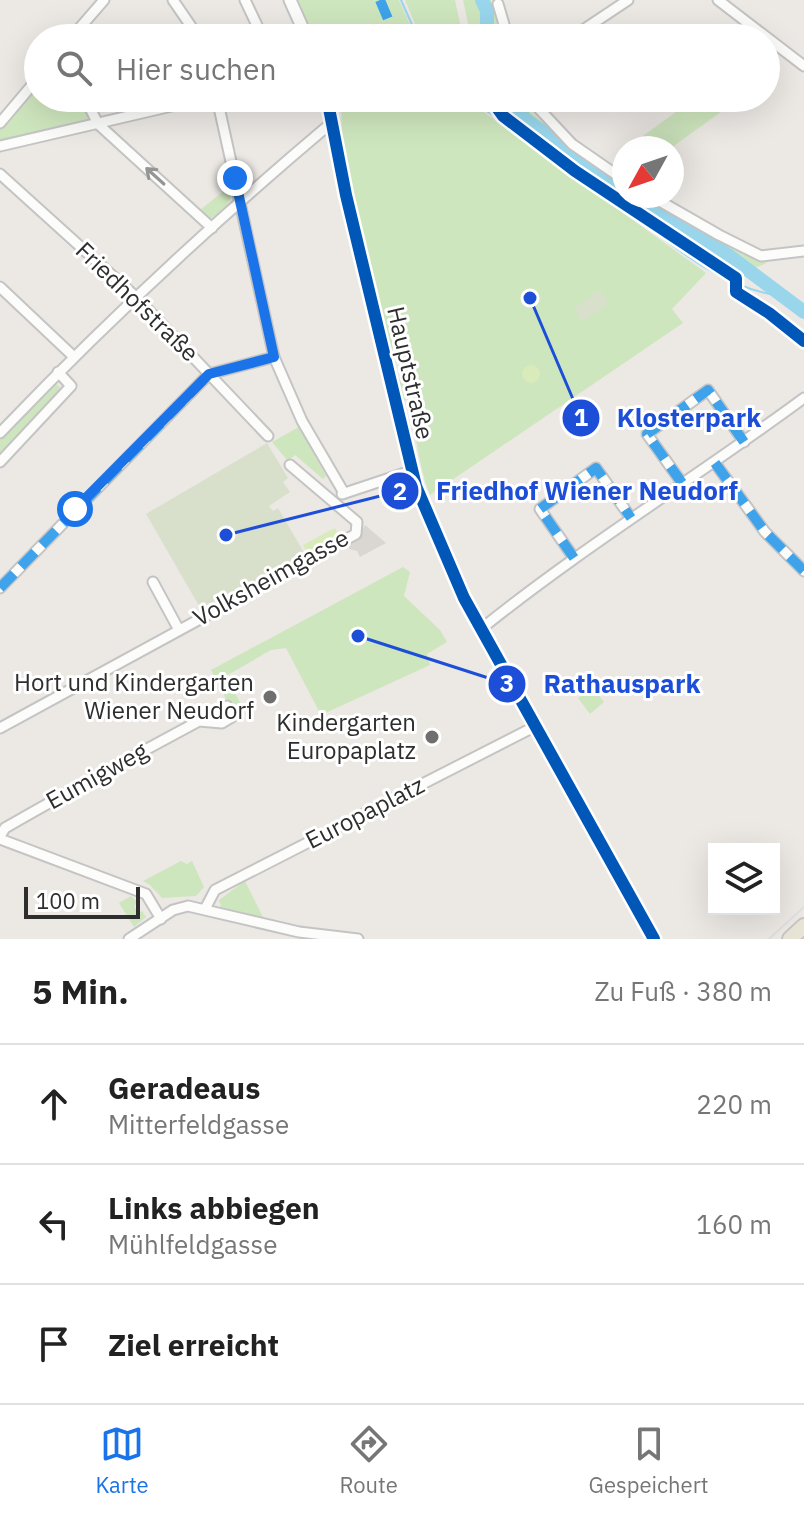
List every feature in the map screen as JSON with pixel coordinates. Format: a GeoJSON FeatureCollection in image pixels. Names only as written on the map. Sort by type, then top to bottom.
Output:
{"type":"FeatureCollection","features":[{"type":"Feature","properties":{"kind":"main road"},"geometry":{"type":"LineString","coordinates":[[790,939],[804,926]]}},
{"type":"Feature","properties":{"kind":"street"},"geometry":{"type":"LineString","coordinates":[[83,24],[104,0]]}},
{"type":"Feature","properties":{"kind":"street"},"geometry":{"type":"LineString","coordinates":[[173,0],[189,24]]}},
{"type":"Feature","properties":{"kind":"street"},"geometry":{"type":"LineString","coordinates":[[245,0],[256,24]]}},
{"type":"Feature","properties":{"kind":"street"},"geometry":{"type":"LineString","coordinates":[[290,0],[301,24]]}},
{"type":"Feature","properties":{"kind":"street"},"geometry":{"type":"LineString","coordinates":[[592,24],[628,0]]}},
{"type":"Feature","properties":{"kind":"street"},"geometry":{"type":"LineString","coordinates":[[718,0],[749,24]]}},
{"type":"Feature","properties":{"kind":"street"},"geometry":{"type":"LineString","coordinates":[[498,4],[504,24]]}},
{"type":"Feature","properties":{"kind":"street"},"geometry":{"type":"LineString","coordinates":[[780,48],[804,66]]}},
{"type":"Feature","properties":{"kind":"street"},"geometry":{"type":"LineString","coordinates":[[0,123],[24,95]]}},
{"type":"Feature","properties":{"kind":"street"},"geometry":{"type":"LineString","coordinates":[[92,112],[98,124],[212,228]]}},
{"type":"Feature","properties":{"kind":"street"},"geometry":{"type":"LineString","coordinates":[[0,146],[148,112]]}},
{"type":"Feature","properties":{"kind":"street"},"geometry":{"type":"LineString","coordinates":[[220,112],[274,357],[302,421],[344,493]]}},
{"type":"Feature","properties":{"kind":"street","name":"Hauptstraße"},"geometry":{"type":"LineString","coordinates":[[329,112],[411,471],[445,557],[481,629],[654,939]]}},
{"type":"Feature","properties":{"kind":"street"},"geometry":{"type":"LineString","coordinates":[[542,112],[572,144],[612,172]]}},
{"type":"Feature","properties":{"kind":"street"},"geometry":{"type":"LineString","coordinates":[[0,433],[73,356],[136,297],[330,124]]}},
{"type":"Feature","properties":{"kind":"street","name":"Friedhofstraße"},"geometry":{"type":"LineString","coordinates":[[0,174],[136,297],[268,436]]}},
{"type":"Feature","properties":{"kind":"street"},"geometry":{"type":"LineString","coordinates":[[672,208],[761,256],[804,251]]}},
{"type":"Feature","properties":{"kind":"street"},"geometry":{"type":"LineString","coordinates":[[0,287],[73,356]]}},
{"type":"Feature","properties":{"kind":"street"},"geometry":{"type":"LineString","coordinates":[[736,292],[782,322],[804,341]]}},
{"type":"Feature","properties":{"kind":"street"},"geometry":{"type":"LineString","coordinates":[[0,588],[209,374],[274,357]]}},
{"type":"Feature","properties":{"kind":"street"},"geometry":{"type":"LineString","coordinates":[[0,462],[71,386],[58,372]]}},
{"type":"Feature","properties":{"kind":"street"},"geometry":{"type":"LineString","coordinates":[[682,483],[647,434],[708,390],[744,442]]}},
{"type":"Feature","properties":{"kind":"street"},"geometry":{"type":"LineString","coordinates":[[481,629],[574,558],[715,463],[804,398]]}},
{"type":"Feature","properties":{"kind":"street"},"geometry":{"type":"LineString","coordinates":[[0,415],[9,423]]}},
{"type":"Feature","properties":{"kind":"street"},"geometry":{"type":"LineString","coordinates":[[715,463],[765,532],[804,571]]}},
{"type":"Feature","properties":{"kind":"street"},"geometry":{"type":"LineString","coordinates":[[290,465],[332,500],[344,493],[411,471]]}},
{"type":"Feature","properties":{"kind":"street"},"geometry":{"type":"LineString","coordinates":[[574,558],[540,509],[596,468],[631,518]]}},
{"type":"Feature","properties":{"kind":"street","name":"Volksheimgasse"},"geometry":{"type":"LineString","coordinates":[[0,728],[356,534],[357,522],[332,500]]}},
{"type":"Feature","properties":{"kind":"street","name":"Volksheimgasse"},"geometry":{"type":"LineString","coordinates":[[153,582],[179,630]]}},
{"type":"Feature","properties":{"kind":"street","name":"Eumigweg"},"geometry":{"type":"LineString","coordinates":[[161,919],[146,894],[0,838],[5,828],[199,721]]}},
{"type":"Feature","properties":{"kind":"street","name":"Europaplatz"},"geometry":{"type":"LineString","coordinates":[[205,909],[215,890],[534,727]]}},
{"type":"Feature","properties":{"kind":"street"},"geometry":{"type":"LineString","coordinates":[[129,939],[181,906],[299,932],[358,939]]}},
{"type":"Feature","properties":{"kind":"green space"},"geometry":{"type":"Polygon","coordinates":[[[298,0],[399,0],[410,24],[309,24],[298,0]]]}},
{"type":"Feature","properties":{"kind":"green space"},"geometry":{"type":"Polygon","coordinates":[[[405,0],[455,0],[460,24],[415,24],[405,0]]]}},
{"type":"Feature","properties":{"kind":"green space"},"geometry":{"type":"Polygon","coordinates":[[[463,0],[491,0],[499,24],[468,24],[463,0]]]}},
{"type":"Feature","properties":{"kind":"green space"},"geometry":{"type":"Polygon","coordinates":[[[24,100],[24,112],[89,112],[93,120],[0,143],[0,129],[24,100]]]}},
{"type":"Feature","properties":{"kind":"green space"},"geometry":{"type":"Polygon","coordinates":[[[341,112],[484,112],[612,205],[612,208],[616,208],[706,273],[672,309],[683,323],[430,495],[420,461],[409,399],[400,400],[395,379],[401,377],[396,348],[389,349],[342,141],[341,112]]]}},
{"type":"Feature","properties":{"kind":"green space"},"geometry":{"type":"Polygon","coordinates":[[[504,112],[531,112],[573,149],[572,155],[612,183],[612,193],[504,112]]]}},
{"type":"Feature","properties":{"kind":"green space"},"geometry":{"type":"Polygon","coordinates":[[[676,112],[721,112],[684,139],[684,136],[643,136],[676,112]]]}},
{"type":"Feature","properties":{"kind":"green space"},"geometry":{"type":"Polygon","coordinates":[[[230,186],[233,194],[226,206],[210,219],[200,210],[230,186]]]}},
{"type":"Feature","properties":{"kind":"green space"},"geometry":{"type":"Polygon","coordinates":[[[634,208],[663,208],[767,263],[739,274],[717,264],[634,208]]]}},
{"type":"Feature","properties":{"kind":"green space"},"geometry":{"type":"Polygon","coordinates":[[[600,290],[609,303],[582,322],[573,309],[600,290]]]}},
{"type":"Feature","properties":{"kind":"green space"},"geometry":{"type":"Polygon","coordinates":[[[527,365],[535,365],[540,374],[538,381],[527,383],[522,378],[522,370],[527,365]]]}},
{"type":"Feature","properties":{"kind":"green space"},"geometry":{"type":"Polygon","coordinates":[[[56,384],[61,392],[0,456],[0,440],[56,384]]]}},
{"type":"Feature","properties":{"kind":"green space"},"geometry":{"type":"Polygon","coordinates":[[[299,427],[326,476],[323,479],[295,455],[288,461],[272,442],[299,427]]]}},
{"type":"Feature","properties":{"kind":"green space"},"geometry":{"type":"Polygon","coordinates":[[[267,443],[288,478],[283,482],[290,492],[269,506],[273,511],[278,508],[306,556],[202,611],[146,514],[267,443]]]}},
{"type":"Feature","properties":{"kind":"green space"},"geometry":{"type":"Polygon","coordinates":[[[335,528],[339,537],[308,554],[303,545],[335,528]]]}},
{"type":"Feature","properties":{"kind":"green space"},"geometry":{"type":"Polygon","coordinates":[[[403,567],[410,572],[404,596],[440,630],[447,642],[427,654],[430,665],[321,715],[286,648],[271,650],[226,676],[243,708],[234,714],[211,670],[403,567]]]}},
{"type":"Feature","properties":{"kind":"green space"},"geometry":{"type":"Polygon","coordinates":[[[592,687],[604,702],[590,714],[578,698],[592,687]]]}},
{"type":"Feature","properties":{"kind":"green space"},"geometry":{"type":"Polygon","coordinates":[[[181,861],[187,864],[192,861],[204,887],[196,896],[162,898],[143,881],[181,861]]]}},
{"type":"Feature","properties":{"kind":"green space"},"geometry":{"type":"Polygon","coordinates":[[[245,881],[264,919],[221,907],[219,900],[245,881]]]}},
{"type":"Feature","properties":{"kind":"green space"},"geometry":{"type":"Polygon","coordinates":[[[131,896],[138,903],[134,906],[138,913],[142,911],[146,917],[134,927],[119,903],[131,896]]]}},
{"type":"Feature","properties":{"kind":"shaded area"},"geometry":{"type":"Polygon","coordinates":[[[365,525],[386,543],[360,557],[348,545],[365,525]]]}},
{"type":"Feature","properties":{"kind":"waterway"},"geometry":{"type":"LineString","coordinates":[[401,0],[412,24]]}},
{"type":"Feature","properties":{"kind":"waterway"},"geometry":{"type":"LineString","coordinates":[[482,0],[487,11],[487,24]]}},
{"type":"Feature","properties":{"kind":"waterway"},"geometry":{"type":"LineString","coordinates":[[488,112],[693,260],[735,283],[780,296]]}},
{"type":"Feature","properties":{"kind":"waterway"},"geometry":{"type":"LineString","coordinates":[[519,112],[612,180]]}},
{"type":"Feature","properties":{"kind":"waterway"},"geometry":{"type":"LineString","coordinates":[[656,208],[728,255],[804,312]]}},
{"type":"Feature","properties":{"kind":"tram line"},"geometry":{"type":"LineString","coordinates":[[769,939],[804,907]]}},
{"type":"Feature","properties":{"kind":"marked path"},"geometry":{"type":"LineString","coordinates":[[380,0],[390,24]]}},
{"type":"Feature","properties":{"kind":"marked path"},"geometry":{"type":"LineString","coordinates":[[0,588],[209,374]]}},
{"type":"Feature","properties":{"kind":"marked path"},"geometry":{"type":"LineString","coordinates":[[682,483],[647,434],[708,390],[744,442]]}},
{"type":"Feature","properties":{"kind":"marked path"},"geometry":{"type":"LineString","coordinates":[[715,463],[765,532],[804,571]]}},
{"type":"Feature","properties":{"kind":"marked path"},"geometry":{"type":"LineString","coordinates":[[574,558],[540,509],[596,468],[631,518]]}},
{"type":"Feature","properties":{"kind":"cycle path"},"geometry":{"type":"LineString","coordinates":[[330,112],[346,195],[416,486],[464,598],[654,939]]}},
{"type":"Feature","properties":{"kind":"cycle path"},"geometry":{"type":"LineString","coordinates":[[500,112],[575,171],[736,278],[736,292],[804,341]]}},
{"type":"Feature","properties":{"kind":"place","name":"Klosterpark"},"geometry":{"type":"Point","coordinates":[530,298]}},
{"type":"Feature","properties":{"kind":"place","name":"Friedhof Wiener Neudorf"},"geometry":{"type":"Point","coordinates":[226,535]}},
{"type":"Feature","properties":{"kind":"place","name":"Rathauspark"},"geometry":{"type":"Point","coordinates":[358,636]}},
{"type":"Feature","properties":{"kind":"place","name":"Hort und Kindergarten Wiener Neudorf"},"geometry":{"type":"Point","coordinates":[270,697]}},
{"type":"Feature","properties":{"kind":"place","name":"Kindergarten Europaplatz"},"geometry":{"type":"Point","coordinates":[432,737]}},
{"type":"Feature","properties":{"kind":"route"},"geometry":{"type":"LineString","coordinates":[[75,509],[209,374],[274,357],[235,178]]}}]}
